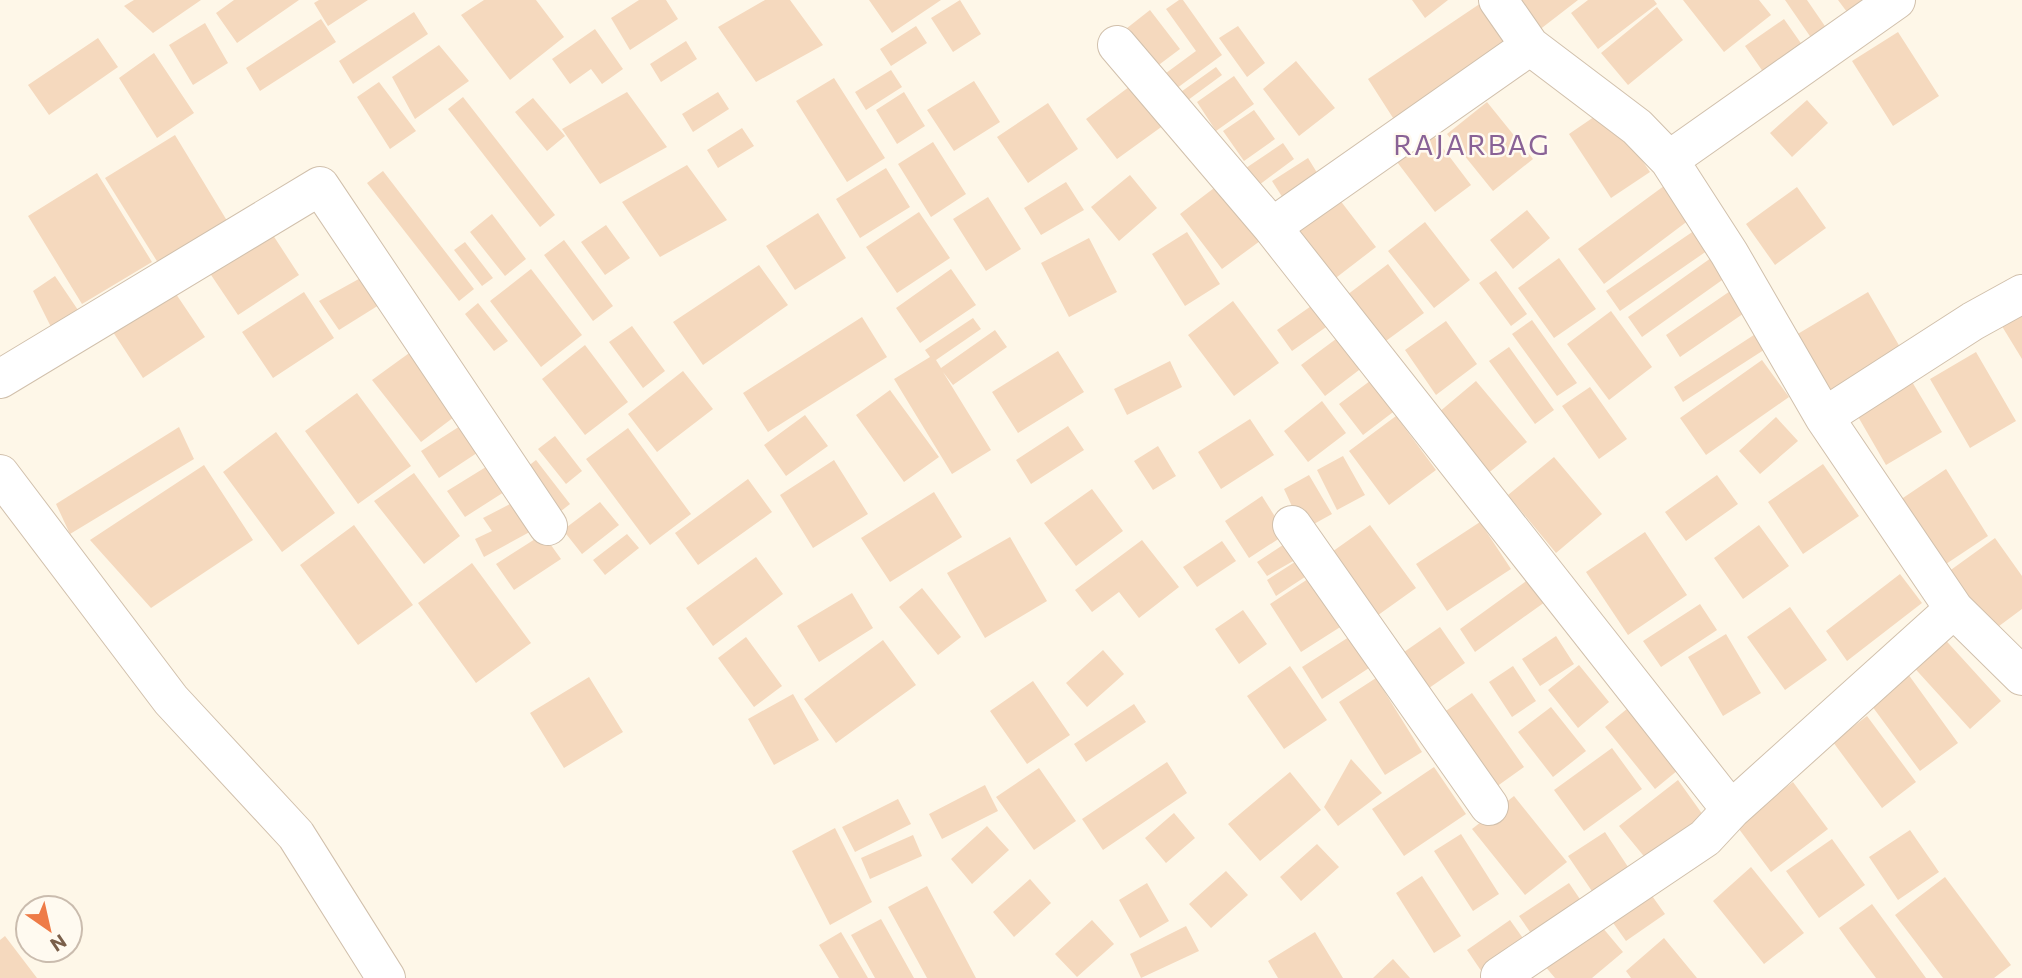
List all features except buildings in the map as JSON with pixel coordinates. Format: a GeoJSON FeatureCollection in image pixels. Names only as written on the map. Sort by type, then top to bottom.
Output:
{"type":"FeatureCollection","features":[{"type":"Feature","properties":{"kind":"street"},"geometry":{"type":"LineString","coordinates":[[1498,0],[1530,46],[1637,127],[1669,160],[1729,253],[1824,417],[1954,609],[2022,676]]}},
{"type":"Feature","properties":{"kind":"street"},"geometry":{"type":"LineString","coordinates":[[1669,160],[1896,0]]}},
{"type":"Feature","properties":{"kind":"street"},"geometry":{"type":"LineString","coordinates":[[1117,45],[1272,227],[1731,810]]}},
{"type":"Feature","properties":{"kind":"street"},"geometry":{"type":"LineString","coordinates":[[1272,227],[1530,46]]}},
{"type":"Feature","properties":{"kind":"street"},"geometry":{"type":"LineString","coordinates":[[0,379],[320,187],[548,526]]}},
{"type":"Feature","properties":{"kind":"street"},"geometry":{"type":"LineString","coordinates":[[1824,417],[1973,321],[2022,294]]}},
{"type":"Feature","properties":{"kind":"street"},"geometry":{"type":"LineString","coordinates":[[0,474],[171,700],[296,835],[386,978]]}},
{"type":"Feature","properties":{"kind":"street"},"geometry":{"type":"LineString","coordinates":[[1292,525],[1489,806]]}},
{"type":"Feature","properties":{"kind":"street"},"geometry":{"type":"LineString","coordinates":[[1500,976],[1705,838],[1731,810],[1954,609]]}},
{"type":"Feature","properties":{"kind":"district","name":"RAJARBAG"},"geometry":{"type":"Point","coordinates":[1472,145]}}]}
